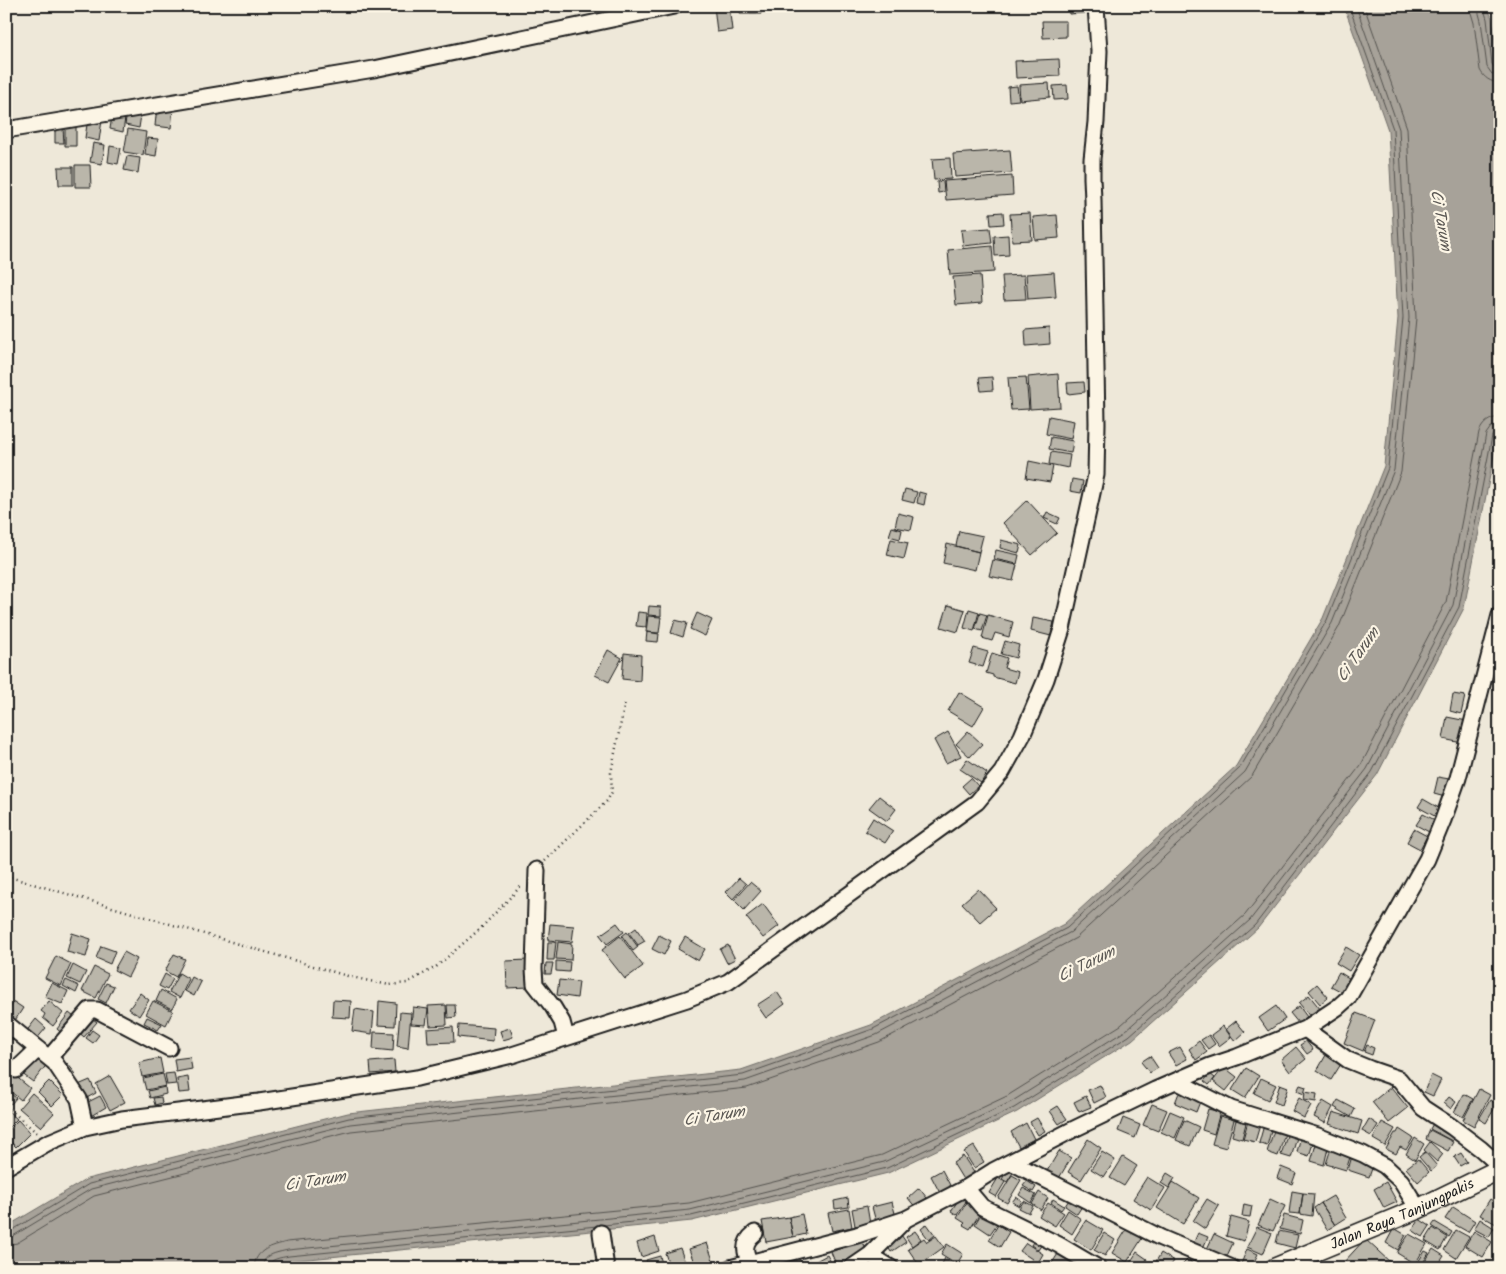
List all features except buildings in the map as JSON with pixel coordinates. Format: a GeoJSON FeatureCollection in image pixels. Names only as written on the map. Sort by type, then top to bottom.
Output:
{"type":"FeatureCollection","features":[{"type":"Feature","properties":{"kind":"street"},"geometry":{"type":"LineString","coordinates":[[6,130],[374,69],[674,6]]}},
{"type":"Feature","properties":{"kind":"street"},"geometry":{"type":"LineString","coordinates":[[6,1168],[46,1142],[86,1127],[122,1119],[259,1102],[417,1078],[512,1055],[687,999],[728,982],[977,802],[1002,772],[1022,736],[1046,679],[1062,629],[1096,476],[1097,423],[1094,200],[1092,178],[1099,51],[1096,6]]}},
{"type":"Feature","properties":{"kind":"street"},"geometry":{"type":"LineString","coordinates":[[730,1268],[750,1265],[906,1219],[966,1188],[992,1171],[1072,1130],[1210,1066],[1237,1058],[1305,1030],[1338,1007],[1348,998],[1427,859],[1458,778],[1493,664],[1500,615]]}},
{"type":"Feature","properties":{"kind":"street"},"geometry":{"type":"LineString","coordinates":[[537,870],[535,984],[562,1022],[566,1037]]}},
{"type":"Feature","properties":{"kind":"street"},"geometry":{"type":"LineString","coordinates":[[16,1070],[44,1053],[90,1010],[97,1010],[169,1048]]}},
{"type":"Feature","properties":{"kind":"street"},"geometry":{"type":"LineString","coordinates":[[6,1023],[55,1063],[79,1099],[86,1127]]}},
{"type":"Feature","properties":{"kind":"street"},"geometry":{"type":"LineString","coordinates":[[1305,1030],[1348,1060],[1399,1079],[1423,1108],[1452,1127],[1500,1167]]}},
{"type":"Feature","properties":{"kind":"street"},"geometry":{"type":"LineString","coordinates":[[1176,1081],[1231,1109],[1318,1136],[1363,1154],[1385,1166],[1401,1182],[1418,1209]]}},
{"type":"Feature","properties":{"kind":"street"},"geometry":{"type":"LineString","coordinates":[[1010,1162],[1161,1238],[1232,1268]]}},
{"type":"Feature","properties":{"kind":"street","name":"Jalan Raya Tanjungpakis"},"geometry":{"type":"LineString","coordinates":[[1275,1268],[1418,1209],[1500,1167]]}},
{"type":"Feature","properties":{"kind":"street"},"geometry":{"type":"LineString","coordinates":[[966,1188],[982,1207],[1059,1245],[1098,1268]]}},
{"type":"Feature","properties":{"kind":"street"},"geometry":{"type":"LineString","coordinates":[[851,1268],[870,1255],[906,1219]]}},
{"type":"Feature","properties":{"kind":"street"},"geometry":{"type":"LineString","coordinates":[[602,1233],[606,1268]]}},
{"type":"Feature","properties":{"kind":"street"},"geometry":{"type":"LineString","coordinates":[[750,1265],[746,1253],[747,1240],[756,1233]]}},
{"type":"Feature","properties":{"kind":"street"},"geometry":{"type":"LineString","coordinates":[[870,1255],[891,1268]]}},
{"type":"Feature","properties":{"kind":"path"},"geometry":{"type":"LineString","coordinates":[[6,876],[351,977],[389,985],[407,983],[436,967],[481,928],[559,846],[607,801],[612,792],[611,773],[625,702]]}},
{"type":"Feature","properties":{"kind":"path"},"geometry":{"type":"LineString","coordinates":[[6,1106],[46,1142]]}},
{"type":"Feature","properties":{"kind":"water","name":"Ci Tarum"},"geometry":{"type":"Polygon","coordinates":[[[1344,6],[1487,6],[1492,18],[1500,83],[1500,424],[1464,608],[1377,775],[1258,928],[1132,1040],[1017,1112],[888,1173],[692,1221],[289,1261],[265,1268],[6,1268],[6,1227],[87,1179],[348,1113],[741,1070],[871,1025],[1064,924],[1236,766],[1323,618],[1384,466],[1398,318],[1388,130],[1344,6]]]}}]}
